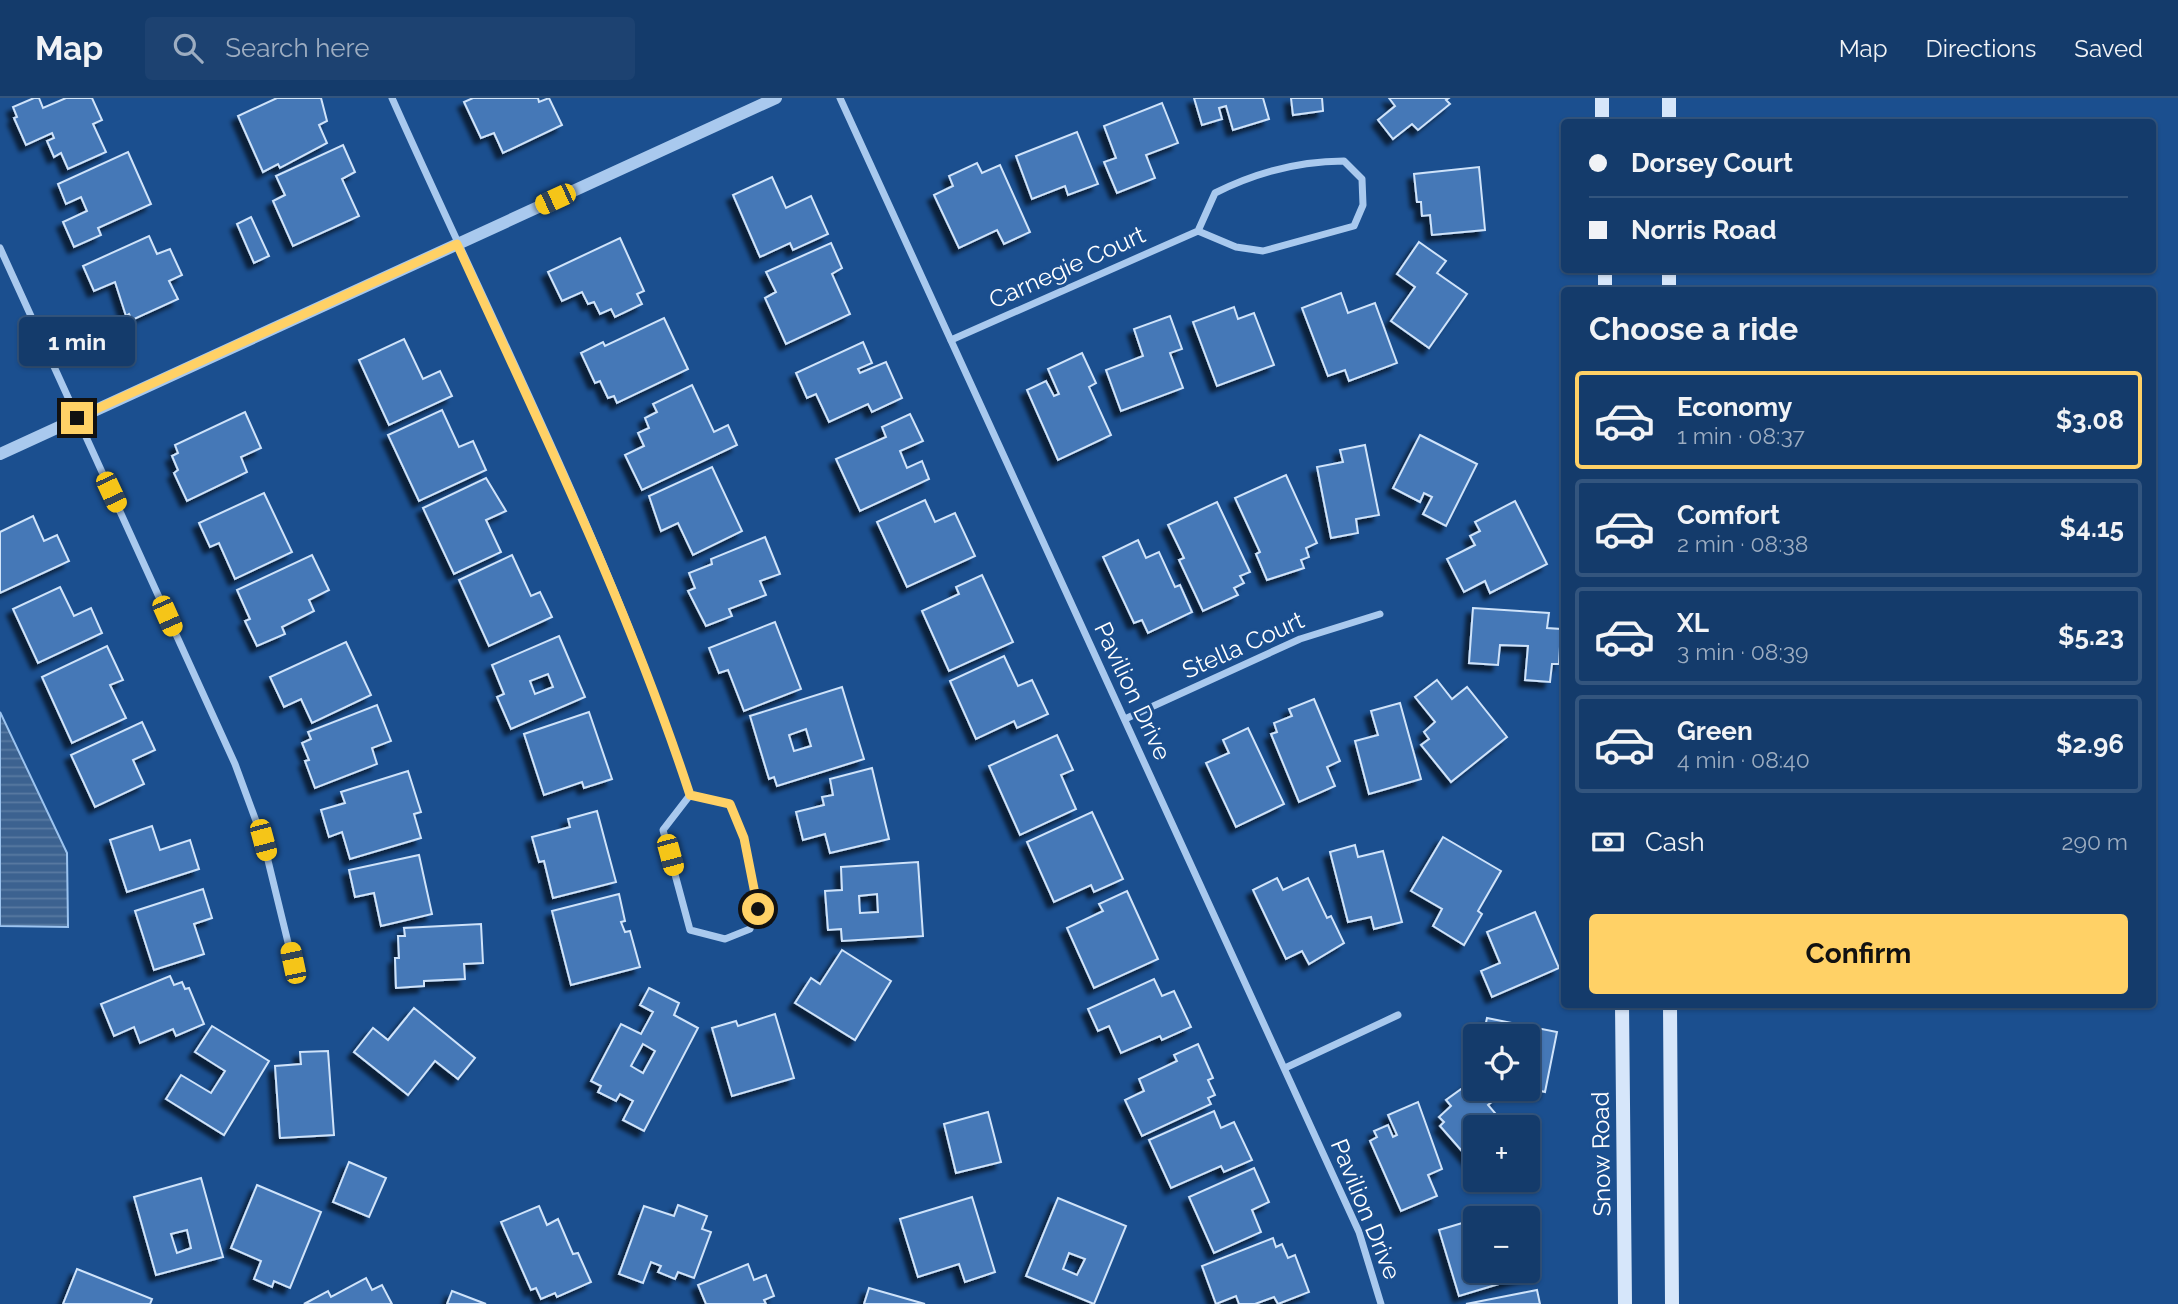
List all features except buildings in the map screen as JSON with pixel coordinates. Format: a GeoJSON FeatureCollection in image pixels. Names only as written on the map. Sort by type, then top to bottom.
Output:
{"type":"FeatureCollection","features":[{"type":"Feature","properties":{"kind":"main road"},"geometry":{"type":"LineString","coordinates":[[1602,98],[1602,119]]}},
{"type":"Feature","properties":{"kind":"main road"},"geometry":{"type":"LineString","coordinates":[[1669,98],[1669,119]]}},
{"type":"Feature","properties":{"kind":"main road","name":"Snow Road"},"geometry":{"type":"LineString","coordinates":[[1622,1008],[1625,1304]]}},
{"type":"Feature","properties":{"kind":"main road"},"geometry":{"type":"LineString","coordinates":[[1670,1008],[1672,1304]]}},
{"type":"Feature","properties":{"kind":"street"},"geometry":{"type":"LineString","coordinates":[[392,98],[625,612],[660,703],[690,795]]}},
{"type":"Feature","properties":{"kind":"street"},"geometry":{"type":"LineString","coordinates":[[0,454],[776,98]]}},
{"type":"Feature","properties":{"kind":"street","name":"Pavilion Drive"},"geometry":{"type":"LineString","coordinates":[[839,98],[1359,1231],[1381,1304]]}},
{"type":"Feature","properties":{"kind":"street"},"geometry":{"type":"LineString","coordinates":[[1309,161],[1344,161],[1362,179],[1363,205],[1354,226],[1263,251],[1236,247],[1198,231],[1215,192],[1247,177],[1309,161]]}},
{"type":"Feature","properties":{"kind":"street","name":"Carnegie Court"},"geometry":{"type":"LineString","coordinates":[[951,340],[1198,231]]}},
{"type":"Feature","properties":{"kind":"street"},"geometry":{"type":"LineString","coordinates":[[0,247],[235,764],[263,840],[293,963]]}},
{"type":"Feature","properties":{"kind":"street","name":"Stella Court"},"geometry":{"type":"LineString","coordinates":[[1125,719],[1300,639],[1380,614]]}},
{"type":"Feature","properties":{"kind":"street"},"geometry":{"type":"LineString","coordinates":[[690,795],[730,804],[744,838],[758,909],[750,929],[725,939],[690,930],[663,830],[690,795]]}},
{"type":"Feature","properties":{"kind":"street"},"geometry":{"type":"LineString","coordinates":[[1285,1068],[1398,1015]]}},
{"type":"Feature","properties":{"kind":"water"},"geometry":{"type":"Polygon","coordinates":[[[0,712],[67,853],[68,927],[0,926],[0,712]]]}},
{"type":"Feature","properties":{"kind":"route"},"geometry":{"type":"LineString","coordinates":[[77,418],[457,244],[625,612],[660,703],[690,795],[730,804],[744,838],[758,909]]}}]}
